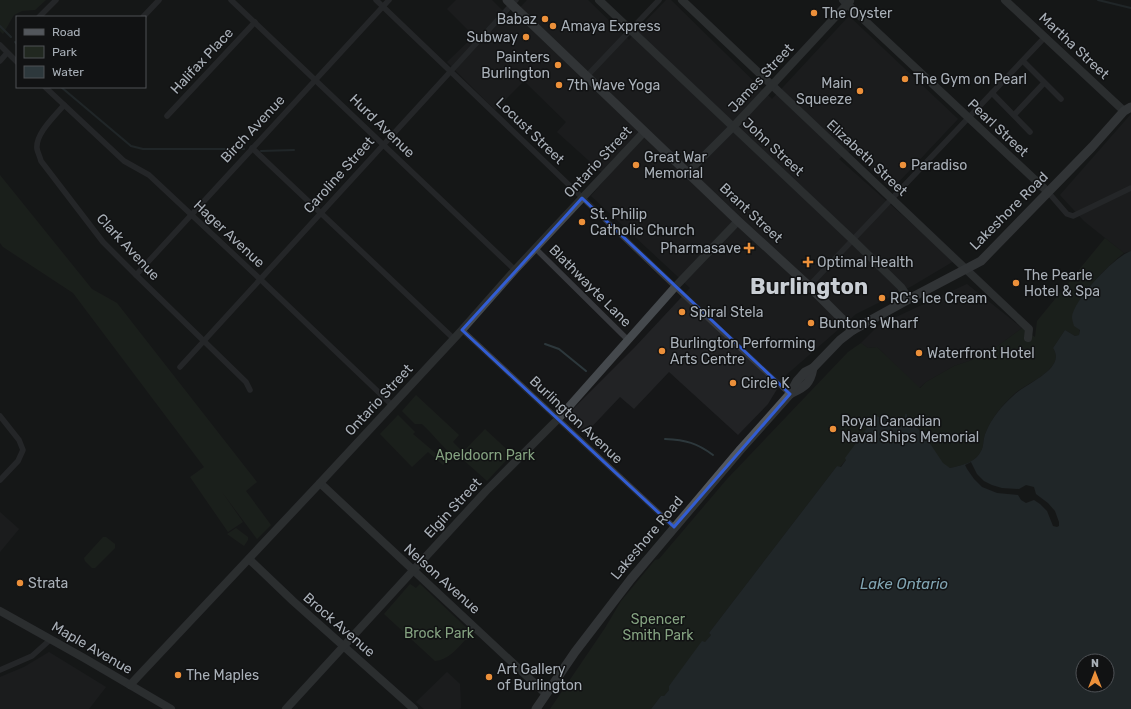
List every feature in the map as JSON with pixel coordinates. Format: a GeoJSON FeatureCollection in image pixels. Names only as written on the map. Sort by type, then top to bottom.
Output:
{"type":"FeatureCollection","features":[{"type":"Feature","properties":{"kind":"main road","name":"Brant Street"},"geometry":{"type":"LineString","coordinates":[[512,2],[586,77],[809,286],[853,330]]}},
{"type":"Feature","properties":{"kind":"main road","name":"Lakeshore Road"},"geometry":{"type":"LineString","coordinates":[[536,709],[590,632],[627,584],[736,454],[790,394],[797,381],[805,372],[814,368],[840,340],[853,330],[981,261],[1128,109]]}},
{"type":"Feature","properties":{"kind":"street"},"geometry":{"type":"LineString","coordinates":[[40,16],[56,0]]}},
{"type":"Feature","properties":{"kind":"street"},"geometry":{"type":"LineString","coordinates":[[144,16],[158,0]]}},
{"type":"Feature","properties":{"kind":"street","name":"Hurd Avenue"},"geometry":{"type":"LineString","coordinates":[[231,0],[316,79],[515,270]]}},
{"type":"Feature","properties":{"kind":"street","name":"Locust Street"},"geometry":{"type":"LineString","coordinates":[[376,0],[675,287],[790,394]]}},
{"type":"Feature","properties":{"kind":"street","name":"Birch Avenue"},"geometry":{"type":"LineString","coordinates":[[136,275],[389,0]]}},
{"type":"Feature","properties":{"kind":"street","name":"John Street"},"geometry":{"type":"LineString","coordinates":[[599,0],[853,240],[901,287],[909,299]]}},
{"type":"Feature","properties":{"kind":"street"},"geometry":{"type":"LineString","coordinates":[[586,77],[659,0]]}},
{"type":"Feature","properties":{"kind":"street","name":"Elizabeth Street"},"geometry":{"type":"LineString","coordinates":[[682,0],[1029,329],[1028,338]]}},
{"type":"Feature","properties":{"kind":"street","name":"Martha Street"},"geometry":{"type":"LineString","coordinates":[[1005,0],[1128,109]]}},
{"type":"Feature","properties":{"kind":"street","name":"James Street"},"geometry":{"type":"LineString","coordinates":[[688,172],[733,127],[847,1]]}},
{"type":"Feature","properties":{"kind":"street","name":"Pearl Street"},"geometry":{"type":"LineString","coordinates":[[847,1],[904,58],[937,87],[968,118],[1048,192]]}},
{"type":"Feature","properties":{"kind":"street","name":"Caroline Street"},"geometry":{"type":"LineString","coordinates":[[180,367],[321,214],[512,2]]}},
{"type":"Feature","properties":{"kind":"street","name":"Halifax Place"},"geometry":{"type":"LineString","coordinates":[[167,116],[255,22]]}},
{"type":"Feature","properties":{"kind":"street"},"geometry":{"type":"LineString","coordinates":[[809,286],[1045,37]]}},
{"type":"Feature","properties":{"kind":"street"},"geometry":{"type":"LineString","coordinates":[[0,45],[16,61]]}},
{"type":"Feature","properties":{"kind":"street"},"geometry":{"type":"LineString","coordinates":[[0,61],[7,53]]}},
{"type":"Feature","properties":{"kind":"street"},"geometry":{"type":"LineString","coordinates":[[1023,61],[1061,99]]}},
{"type":"Feature","properties":{"kind":"street"},"geometry":{"type":"LineString","coordinates":[[1014,115],[1044,83]]}},
{"type":"Feature","properties":{"kind":"street","name":"Hager Avenue"},"geometry":{"type":"LineString","coordinates":[[46,88],[124,161],[149,175],[392,405]]}},
{"type":"Feature","properties":{"kind":"street"},"geometry":{"type":"LineString","coordinates":[[992,93],[1030,132]]}},
{"type":"Feature","properties":{"kind":"street","name":"Clark Avenue"},"geometry":{"type":"LineString","coordinates":[[64,105],[39,137],[37,148],[41,161],[103,242],[246,382],[250,390]]}},
{"type":"Feature","properties":{"kind":"street","name":"Ontario Street"},"geometry":{"type":"LineString","coordinates":[[130,685],[320,483],[644,132]]}},
{"type":"Feature","properties":{"kind":"street"},"geometry":{"type":"LineString","coordinates":[[252,148],[453,338]]}},
{"type":"Feature","properties":{"kind":"street"},"geometry":{"type":"LineString","coordinates":[[1048,192],[1067,214],[1073,216],[1131,188]]}},
{"type":"Feature","properties":{"kind":"street","name":"Elgin Street"},"geometry":{"type":"LineString","coordinates":[[286,709],[486,491],[558,419],[675,287],[738,221]]}},
{"type":"Feature","properties":{"kind":"street","name":"Blathwayte Lane"},"geometry":{"type":"LineString","coordinates":[[536,249],[628,340]]}},
{"type":"Feature","properties":{"kind":"street","name":"Burlington Avenue"},"geometry":{"type":"LineString","coordinates":[[462,330],[674,528]]}},
{"type":"Feature","properties":{"kind":"street"},"geometry":{"type":"LineString","coordinates":[[0,416],[19,440],[23,450],[18,461],[0,480]]}},
{"type":"Feature","properties":{"kind":"street","name":"Nelson Avenue"},"geometry":{"type":"LineString","coordinates":[[320,483],[546,694]]}},
{"type":"Feature","properties":{"kind":"street","name":"Brock Avenue"},"geometry":{"type":"LineString","coordinates":[[248,559],[414,709]]}},
{"type":"Feature","properties":{"kind":"street","name":"Maple Avenue"},"geometry":{"type":"LineString","coordinates":[[0,611],[171,709]]}},
{"type":"Feature","properties":{"kind":"street"},"geometry":{"type":"LineString","coordinates":[[0,670],[32,656],[51,639]]}},
{"type":"Feature","properties":{"kind":"highlighted area"},"geometry":{"type":"Polygon","coordinates":[[[582,198],[790,394],[674,527],[462,330],[582,198]]]}},
{"type":"Feature","properties":{"kind":"shaded area"},"geometry":{"type":"Polygon","coordinates":[[[456,0],[492,0],[510,18],[527,0],[588,0],[629,40],[666,0],[671,0],[772,99],[849,16],[958,119],[893,188],[889,187],[851,150],[839,159],[954,261],[912,286],[856,314],[785,376],[768,404],[738,435],[669,372],[634,409],[620,397],[585,434],[566,416],[634,348],[690,288],[591,196],[607,177],[557,132],[566,122],[524,81],[495,110],[447,62],[474,36],[447,9],[456,0]]]}},
{"type":"Feature","properties":{"kind":"shaded area"},"geometry":{"type":"Polygon","coordinates":[[[1131,114],[1131,251],[1124,253],[1084,221],[1060,195],[1131,114]]]}},
{"type":"Feature","properties":{"kind":"shaded area"},"geometry":{"type":"Polygon","coordinates":[[[967,284],[1022,328],[984,356],[954,366],[926,382],[919,388],[877,347],[868,348],[861,343],[879,325],[967,284]]]}},
{"type":"Feature","properties":{"kind":"shaded area"},"geometry":{"type":"Polygon","coordinates":[[[0,512],[19,529],[0,552],[0,512]]]}},
{"type":"Feature","properties":{"kind":"shaded area"},"geometry":{"type":"Polygon","coordinates":[[[49,652],[106,687],[89,709],[0,709],[0,677],[24,667],[49,652]]]}},
{"type":"Feature","properties":{"kind":"shaded area"},"geometry":{"type":"Polygon","coordinates":[[[447,672],[460,684],[461,708],[424,709],[416,702],[447,672]]]}},
{"type":"Feature","properties":{"kind":"green space"},"geometry":{"type":"Polygon","coordinates":[[[0,0],[46,0],[35,10],[22,11],[14,15],[3,34],[0,31],[0,0]]]}},
{"type":"Feature","properties":{"kind":"green space"},"geometry":{"type":"Polygon","coordinates":[[[0,175],[92,289],[117,303],[257,482],[246,491],[271,525],[257,539],[222,492],[243,522],[228,532],[190,477],[204,467],[73,293],[3,247],[0,243],[0,175]]]}},
{"type":"Feature","properties":{"kind":"green space","name":"Spencer Smith Park"},"geometry":{"type":"Polygon","coordinates":[[[1105,238],[1124,253],[1097,278],[1083,294],[1077,307],[1080,328],[1079,335],[1075,336],[1065,330],[1053,348],[1056,356],[1050,369],[1019,390],[1001,408],[988,427],[984,436],[982,449],[973,460],[969,463],[950,468],[943,464],[909,418],[881,418],[840,467],[837,466],[709,633],[711,635],[669,686],[669,690],[664,696],[661,696],[651,709],[550,709],[605,628],[621,601],[655,560],[659,559],[727,479],[848,352],[861,343],[868,348],[877,347],[920,388],[926,382],[954,366],[984,356],[1022,328],[1035,337],[1037,321],[1105,238]]]}},
{"type":"Feature","properties":{"kind":"green space"},"geometry":{"type":"Polygon","coordinates":[[[416,395],[459,435],[453,442],[462,451],[456,458],[422,424],[415,424],[402,411],[416,395]]]}},
{"type":"Feature","properties":{"kind":"green space"},"geometry":{"type":"Polygon","coordinates":[[[398,415],[415,432],[413,434],[446,462],[443,465],[428,452],[412,467],[380,434],[398,415]]]}},
{"type":"Feature","properties":{"kind":"green space","name":"Apeldoorn Park"},"geometry":{"type":"Polygon","coordinates":[[[485,429],[512,454],[487,481],[459,456],[485,429]]]}},
{"type":"Feature","properties":{"kind":"green space"},"geometry":{"type":"Polygon","coordinates":[[[236,528],[248,537],[248,540],[244,546],[227,534],[236,528]]]}},
{"type":"Feature","properties":{"kind":"green space"},"geometry":{"type":"Polygon","coordinates":[[[103,537],[106,537],[115,544],[115,548],[95,568],[92,568],[84,558],[103,537]]]}},
{"type":"Feature","properties":{"kind":"green space","name":"Brock Park"},"geometry":{"type":"Polygon","coordinates":[[[410,584],[416,588],[420,584],[472,633],[468,640],[465,640],[452,654],[444,659],[435,661],[384,614],[410,584]]]}},
{"type":"Feature","properties":{"kind":"water","name":"Lake Ontario"},"geometry":{"type":"Polygon","coordinates":[[[1131,251],[1131,709],[651,709],[661,696],[664,696],[669,690],[669,686],[702,641],[705,642],[711,635],[709,633],[837,466],[841,467],[846,460],[845,458],[876,416],[881,418],[909,418],[929,442],[943,463],[950,468],[969,463],[979,454],[982,449],[984,436],[988,427],[1001,408],[1019,391],[1050,369],[1056,356],[1053,348],[1065,330],[1075,336],[1079,335],[1080,330],[1074,326],[1072,319],[1074,309],[1096,279],[1115,261],[1131,251]]]}},
{"type":"Feature","properties":{"kind":"pier"},"geometry":{"type":"Polygon","coordinates":[[[971,462],[977,474],[984,481],[992,485],[1002,488],[1019,489],[1026,485],[1034,487],[1036,494],[1048,503],[1055,511],[1059,526],[1053,526],[1047,511],[1034,500],[1026,503],[1021,500],[1018,495],[997,493],[982,487],[974,479],[965,465],[971,462]]]}},
{"type":"Feature","properties":{"kind":"waterway"},"geometry":{"type":"LineString","coordinates":[[1098,0],[1131,8]]}},
{"type":"Feature","properties":{"kind":"waterway"},"geometry":{"type":"LineString","coordinates":[[0,26],[11,37]]}},
{"type":"Feature","properties":{"kind":"waterway"},"geometry":{"type":"LineString","coordinates":[[62,88],[131,146],[143,149],[244,149]]}},
{"type":"Feature","properties":{"kind":"waterway"},"geometry":{"type":"LineString","coordinates":[[261,151],[294,150]]}},
{"type":"Feature","properties":{"kind":"waterway"},"geometry":{"type":"LineString","coordinates":[[545,344],[559,349],[586,371]]}},
{"type":"Feature","properties":{"kind":"waterway"},"geometry":{"type":"LineString","coordinates":[[665,439],[691,443],[713,455]]}},
{"type":"Feature","properties":{"kind":"place","name":"The Oyster"},"geometry":{"type":"Point","coordinates":[814,13]}},
{"type":"Feature","properties":{"kind":"place","name":"Babaz"},"geometry":{"type":"Point","coordinates":[545,19]}},
{"type":"Feature","properties":{"kind":"place","name":"Amaya Express"},"geometry":{"type":"Point","coordinates":[553,26]}},
{"type":"Feature","properties":{"kind":"place","name":"Subway"},"geometry":{"type":"Point","coordinates":[526,37]}},
{"type":"Feature","properties":{"kind":"place","name":"Painters Burlington"},"geometry":{"type":"Point","coordinates":[558,65]}},
{"type":"Feature","properties":{"kind":"place","name":"The Gym on Pearl"},"geometry":{"type":"Point","coordinates":[905,79]}},
{"type":"Feature","properties":{"kind":"place","name":"7th Wave Yoga"},"geometry":{"type":"Point","coordinates":[559,85]}},
{"type":"Feature","properties":{"kind":"place","name":"Main Squeeze"},"geometry":{"type":"Point","coordinates":[860,91]}},
{"type":"Feature","properties":{"kind":"place","name":"Great War Memorial"},"geometry":{"type":"Point","coordinates":[636,165]}},
{"type":"Feature","properties":{"kind":"place","name":"Paradiso"},"geometry":{"type":"Point","coordinates":[903,165]}},
{"type":"Feature","properties":{"kind":"place","name":"St. Philip Catholic Church"},"geometry":{"type":"Point","coordinates":[582,222]}},
{"type":"Feature","properties":{"kind":"place","name":"Pharmasave"},"geometry":{"type":"Point","coordinates":[749,248]}},
{"type":"Feature","properties":{"kind":"place","name":"Optimal Health"},"geometry":{"type":"Point","coordinates":[808,262]}},
{"type":"Feature","properties":{"kind":"place","name":"The Pearle Hotel & Spa"},"geometry":{"type":"Point","coordinates":[1016,283]}},
{"type":"Feature","properties":{"kind":"place","name":"RC's Ice Cream"},"geometry":{"type":"Point","coordinates":[882,298]}},
{"type":"Feature","properties":{"kind":"place","name":"Spiral Stela"},"geometry":{"type":"Point","coordinates":[682,312]}},
{"type":"Feature","properties":{"kind":"place","name":"Bunton's Wharf"},"geometry":{"type":"Point","coordinates":[811,323]}},
{"type":"Feature","properties":{"kind":"place","name":"Burlington Performing Arts Centre"},"geometry":{"type":"Point","coordinates":[662,351]}},
{"type":"Feature","properties":{"kind":"place","name":"Waterfront Hotel"},"geometry":{"type":"Point","coordinates":[919,353]}},
{"type":"Feature","properties":{"kind":"place","name":"Circle K"},"geometry":{"type":"Point","coordinates":[733,383]}},
{"type":"Feature","properties":{"kind":"place","name":"Royal Canadian Naval Ships Memorial"},"geometry":{"type":"Point","coordinates":[833,429]}},
{"type":"Feature","properties":{"kind":"place","name":"Strata"},"geometry":{"type":"Point","coordinates":[20,583]}},
{"type":"Feature","properties":{"kind":"place","name":"The Maples"},"geometry":{"type":"Point","coordinates":[178,675]}},
{"type":"Feature","properties":{"kind":"place","name":"Art Gallery of Burlington"},"geometry":{"type":"Point","coordinates":[489,677]}},
{"type":"Feature","properties":{"kind":"district","name":"Burlington"},"geometry":{"type":"Point","coordinates":[809,286]}}]}
